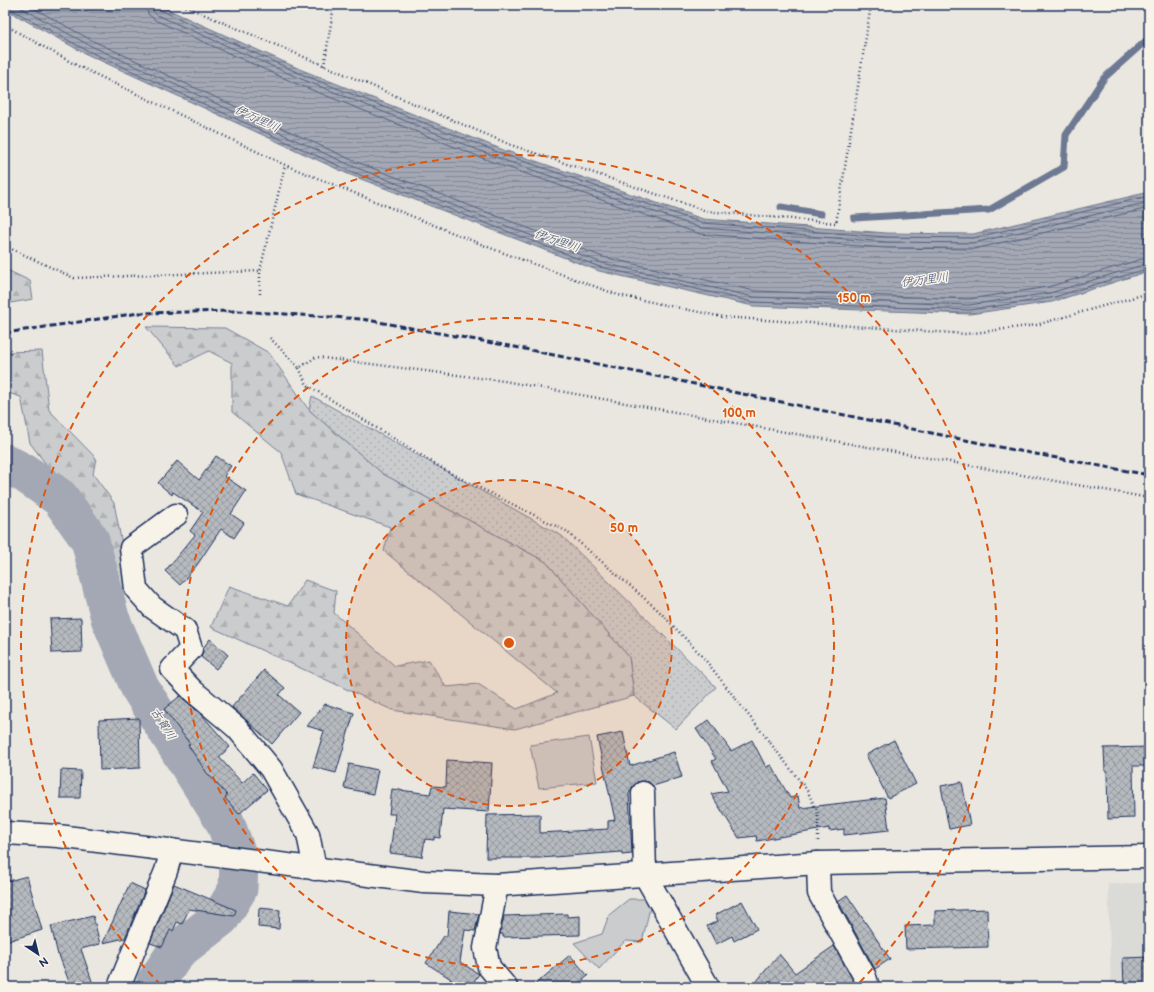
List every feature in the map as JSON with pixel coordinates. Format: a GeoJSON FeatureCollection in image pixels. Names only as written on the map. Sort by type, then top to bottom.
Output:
{"type":"FeatureCollection","features":[{"type":"Feature","properties":{"kind":"street"},"geometry":{"type":"LineString","coordinates":[[176,514],[131,548],[136,589],[152,607],[185,630],[191,649],[172,669],[193,691],[237,728],[271,769],[308,834],[315,868]]}},
{"type":"Feature","properties":{"kind":"street"},"geometry":{"type":"LineString","coordinates":[[643,793],[645,874],[708,987]]}},
{"type":"Feature","properties":{"kind":"street"},"geometry":{"type":"LineString","coordinates":[[5,833],[58,836],[198,852],[263,862],[424,882],[497,884],[818,863],[1149,856]]}},
{"type":"Feature","properties":{"kind":"street"},"geometry":{"type":"LineString","coordinates":[[119,987],[166,870],[172,850]]}},
{"type":"Feature","properties":{"kind":"street"},"geometry":{"type":"LineString","coordinates":[[818,863],[819,893],[864,976],[868,987]]}},
{"type":"Feature","properties":{"kind":"street"},"geometry":{"type":"LineString","coordinates":[[497,884],[485,948],[489,968],[506,987]]}},
{"type":"Feature","properties":{"kind":"path"},"geometry":{"type":"LineString","coordinates":[[182,5],[511,145],[706,211],[836,223],[871,5]]}},
{"type":"Feature","properties":{"kind":"path"},"geometry":{"type":"LineString","coordinates":[[324,66],[334,5]]}},
{"type":"Feature","properties":{"kind":"path"},"geometry":{"type":"LineString","coordinates":[[5,25],[76,66],[285,164],[493,249],[618,295],[723,317],[966,334],[1036,325],[1149,293]]}},
{"type":"Feature","properties":{"kind":"path"},"geometry":{"type":"LineString","coordinates":[[260,294],[260,271],[285,164]]}},
{"type":"Feature","properties":{"kind":"path"},"geometry":{"type":"LineString","coordinates":[[5,246],[74,278],[260,271]]}},
{"type":"Feature","properties":{"kind":"path"},"geometry":{"type":"LineString","coordinates":[[270,338],[299,368],[308,385],[450,473],[566,531],[658,610],[703,657],[807,790],[818,814],[818,863]]}},
{"type":"Feature","properties":{"kind":"path"},"geometry":{"type":"LineString","coordinates":[[299,368],[316,357],[504,381],[1149,498]]}},
{"type":"Feature","properties":{"kind":"shaded area"},"geometry":{"type":"Polygon","coordinates":[[[1149,883],[1149,987],[1111,987],[1108,884],[1149,883]]]}},
{"type":"Feature","properties":{"kind":"green space"},"geometry":{"type":"Polygon","coordinates":[[[5,269],[30,281],[33,299],[5,304],[5,269]]]}},
{"type":"Feature","properties":{"kind":"green space"},"geometry":{"type":"Polygon","coordinates":[[[146,327],[225,328],[269,353],[309,410],[383,474],[546,562],[629,657],[634,696],[515,729],[392,710],[211,627],[229,586],[288,606],[305,580],[336,591],[334,613],[395,666],[429,660],[446,687],[478,684],[517,709],[557,693],[384,551],[390,527],[296,494],[281,452],[232,412],[232,363],[209,351],[179,366],[146,327]]]}},
{"type":"Feature","properties":{"kind":"green space"},"geometry":{"type":"Polygon","coordinates":[[[42,351],[49,410],[96,458],[93,474],[114,503],[132,596],[108,585],[91,524],[30,443],[21,397],[5,392],[5,352],[42,351]]]}},
{"type":"Feature","properties":{"kind":"green space"},"geometry":{"type":"Polygon","coordinates":[[[312,396],[562,536],[716,687],[676,729],[634,696],[629,657],[546,562],[383,474],[309,410],[312,396]]]}},
{"type":"Feature","properties":{"kind":"green space"},"geometry":{"type":"Polygon","coordinates":[[[589,737],[597,782],[539,788],[530,745],[589,737]]]}},
{"type":"Feature","properties":{"kind":"green space"},"geometry":{"type":"Polygon","coordinates":[[[629,899],[652,899],[642,942],[625,941],[599,969],[574,943],[602,934],[609,915],[629,899]]]}},
{"type":"Feature","properties":{"kind":"water","name":"伊万里川"},"geometry":{"type":"Polygon","coordinates":[[[5,5],[158,5],[302,70],[501,149],[703,219],[887,233],[973,234],[1149,192],[1149,271],[1052,302],[970,314],[753,306],[599,271],[348,174],[84,53],[5,9],[5,5]]]}},
{"type":"Feature","properties":{"kind":"building"},"geometry":{"type":"Polygon","coordinates":[[[216,456],[231,466],[224,476],[246,491],[231,514],[244,523],[234,538],[221,529],[197,565],[180,585],[165,571],[195,535],[190,531],[203,512],[173,492],[172,495],[158,483],[177,461],[199,480],[216,456]]]}},
{"type":"Feature","properties":{"kind":"building"},"geometry":{"type":"Polygon","coordinates":[[[81,618],[82,652],[52,653],[50,619],[81,618]]]}},
{"type":"Feature","properties":{"kind":"building"},"geometry":{"type":"Polygon","coordinates":[[[210,639],[228,655],[216,669],[201,657],[203,648],[210,639]]]}},
{"type":"Feature","properties":{"kind":"building"},"geometry":{"type":"Polygon","coordinates":[[[264,670],[285,688],[279,695],[299,712],[272,744],[232,707],[264,670]]]}},
{"type":"Feature","properties":{"kind":"building"},"geometry":{"type":"Polygon","coordinates":[[[180,696],[202,715],[230,747],[219,757],[242,783],[253,773],[267,790],[239,814],[225,798],[227,795],[207,773],[188,745],[190,744],[164,709],[180,696]]]}},
{"type":"Feature","properties":{"kind":"building"},"geometry":{"type":"Polygon","coordinates":[[[325,704],[354,713],[336,773],[313,767],[324,731],[307,726],[325,704]]]}},
{"type":"Feature","properties":{"kind":"building"},"geometry":{"type":"Polygon","coordinates":[[[139,718],[140,768],[100,770],[99,720],[139,718]]]}},
{"type":"Feature","properties":{"kind":"building"},"geometry":{"type":"Polygon","coordinates":[[[709,720],[731,751],[752,740],[766,767],[771,765],[790,798],[798,796],[800,808],[885,798],[889,830],[844,835],[844,829],[829,831],[829,828],[757,841],[756,836],[739,838],[711,794],[728,791],[712,761],[716,759],[696,729],[709,720]]]}},
{"type":"Feature","properties":{"kind":"building"},"geometry":{"type":"Polygon","coordinates":[[[623,732],[630,766],[674,752],[682,777],[653,786],[649,782],[637,782],[632,787],[629,794],[632,854],[622,855],[622,852],[540,858],[486,858],[487,815],[540,814],[540,833],[608,829],[608,821],[615,820],[597,737],[623,732]]]}},
{"type":"Feature","properties":{"kind":"building"},"geometry":{"type":"Polygon","coordinates":[[[894,740],[916,784],[888,798],[866,755],[894,740]]]}},
{"type":"Feature","properties":{"kind":"building"},"geometry":{"type":"Polygon","coordinates":[[[1149,747],[1149,766],[1133,766],[1134,818],[1108,819],[1107,771],[1105,771],[1104,748],[1149,747]]]}},
{"type":"Feature","properties":{"kind":"building"},"geometry":{"type":"Polygon","coordinates":[[[447,760],[492,763],[489,812],[443,809],[440,838],[434,837],[434,840],[425,839],[422,857],[390,853],[395,814],[389,814],[392,789],[430,794],[432,786],[446,787],[447,760]]]}},
{"type":"Feature","properties":{"kind":"building"},"geometry":{"type":"Polygon","coordinates":[[[349,764],[378,770],[373,794],[344,788],[349,764]]]}},
{"type":"Feature","properties":{"kind":"building"},"geometry":{"type":"Polygon","coordinates":[[[61,770],[81,771],[80,798],[60,798],[61,770]]]}},
{"type":"Feature","properties":{"kind":"building"},"geometry":{"type":"Polygon","coordinates":[[[962,782],[970,825],[949,829],[941,786],[962,782]]]}},
{"type":"Feature","properties":{"kind":"building"},"geometry":{"type":"Polygon","coordinates":[[[27,876],[42,930],[5,942],[5,882],[27,876]]]}},
{"type":"Feature","properties":{"kind":"building"},"geometry":{"type":"Polygon","coordinates":[[[130,883],[145,890],[125,938],[103,943],[130,883]]]}},
{"type":"Feature","properties":{"kind":"building"},"geometry":{"type":"Polygon","coordinates":[[[174,884],[236,910],[234,916],[189,909],[182,924],[177,922],[173,931],[170,930],[162,947],[150,943],[174,884]]]}},
{"type":"Feature","properties":{"kind":"building"},"geometry":{"type":"Polygon","coordinates":[[[847,895],[890,959],[875,969],[838,901],[847,895]]]}},
{"type":"Feature","properties":{"kind":"building"},"geometry":{"type":"Polygon","coordinates":[[[742,901],[757,929],[734,941],[732,936],[716,944],[707,926],[718,921],[715,915],[742,901]]]}},
{"type":"Feature","properties":{"kind":"building"},"geometry":{"type":"Polygon","coordinates":[[[259,908],[280,910],[279,929],[258,927],[259,908]]]}},
{"type":"Feature","properties":{"kind":"building"},"geometry":{"type":"Polygon","coordinates":[[[987,909],[988,947],[906,949],[905,926],[935,925],[935,911],[987,909]]]}},
{"type":"Feature","properties":{"kind":"building"},"geometry":{"type":"Polygon","coordinates":[[[449,911],[479,914],[475,931],[465,930],[460,962],[479,974],[470,987],[444,987],[451,979],[426,963],[444,936],[447,936],[449,911]]]}},
{"type":"Feature","properties":{"kind":"building"},"geometry":{"type":"Polygon","coordinates":[[[567,914],[567,917],[580,916],[580,935],[503,937],[503,934],[500,934],[504,916],[567,914]]]}},
{"type":"Feature","properties":{"kind":"building"},"geometry":{"type":"Polygon","coordinates":[[[93,916],[100,944],[81,949],[94,987],[71,987],[58,955],[51,926],[93,916]]]}},
{"type":"Feature","properties":{"kind":"building"},"geometry":{"type":"Polygon","coordinates":[[[834,946],[854,982],[846,987],[752,987],[779,954],[795,973],[834,946]]]}},
{"type":"Feature","properties":{"kind":"building"},"geometry":{"type":"Polygon","coordinates":[[[570,955],[588,976],[574,987],[532,987],[570,955]]]}},
{"type":"Feature","properties":{"kind":"building"},"geometry":{"type":"Polygon","coordinates":[[[1149,957],[1149,987],[1124,987],[1123,958],[1149,957]]]}},
{"type":"Feature","properties":{"kind":"waterway"},"geometry":{"type":"LineString","coordinates":[[854,218],[989,210],[1064,167],[1066,135],[1104,78],[1149,38]]}},
{"type":"Feature","properties":{"kind":"waterway"},"geometry":{"type":"LineString","coordinates":[[781,207],[821,214]]}},
{"type":"Feature","properties":{"kind":"waterway","name":"古賀川"},"geometry":{"type":"LineString","coordinates":[[5,463],[26,474],[60,498],[90,540],[110,618],[140,688],[225,822],[239,860],[238,889],[221,917],[177,951],[156,982],[155,987]]}},
{"type":"Feature","properties":{"kind":"railway"},"geometry":{"type":"LineString","coordinates":[[5,333],[139,313],[238,311],[362,319],[515,347],[1014,450],[1149,475]]}}]}
